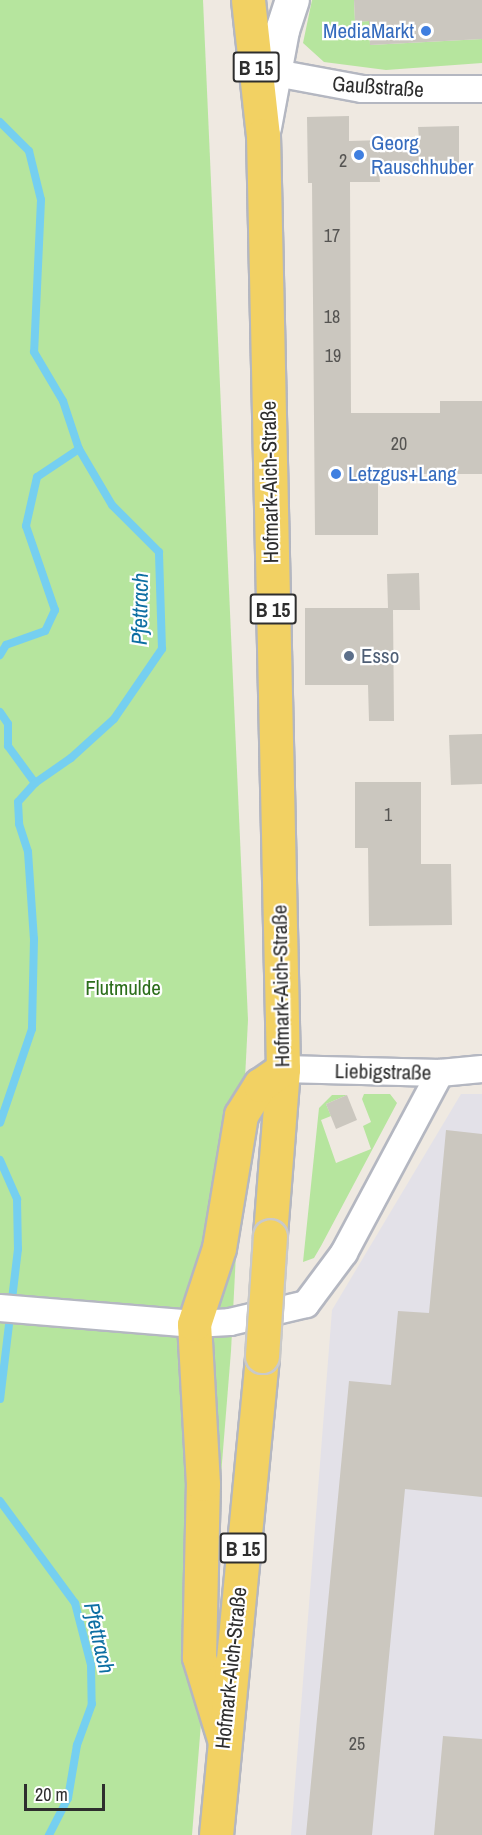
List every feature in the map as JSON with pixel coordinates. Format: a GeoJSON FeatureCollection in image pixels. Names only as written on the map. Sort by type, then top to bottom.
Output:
{"type":"FeatureCollection","features":[{"type":"Feature","properties":{"kind":"main road","name":"Hofmark-Aich-Straße"},"geometry":{"type":"LineString","coordinates":[[216,1835],[262,1356],[283,1070],[263,135],[248,0]]}},
{"type":"Feature","properties":{"kind":"main road"},"geometry":{"type":"LineString","coordinates":[[224,1739],[199,1657],[203,1484],[194,1324],[219,1248],[241,1115],[260,1085],[283,1070]]}},
{"type":"Feature","properties":{"kind":"street","name":"Hofmark-Aich-Straße"},"geometry":{"type":"LineString","coordinates":[[263,135],[282,30],[292,0]]}},
{"type":"Feature","properties":{"kind":"street","name":"Gaußstraße"},"geometry":{"type":"LineString","coordinates":[[276,73],[362,89],[482,89]]}},
{"type":"Feature","properties":{"kind":"street","name":"Liebigstraße"},"geometry":{"type":"LineString","coordinates":[[283,1070],[440,1073],[482,1068]]}},
{"type":"Feature","properties":{"kind":"street"},"geometry":{"type":"LineString","coordinates":[[0,1308],[194,1324],[230,1322],[306,1304],[344,1253],[440,1073]]}},
{"type":"Feature","properties":{"kind":"shaded area"},"geometry":{"type":"Polygon","coordinates":[[[461,1094],[482,1094],[482,1835],[291,1835],[332,1310],[461,1094]]]}},
{"type":"Feature","properties":{"kind":"green space","name":"Flutmulde"},"geometry":{"type":"Polygon","coordinates":[[[0,0],[203,0],[248,1020],[231,1351],[192,1835],[0,1835],[0,0]]]}},
{"type":"Feature","properties":{"kind":"green space"},"geometry":{"type":"Polygon","coordinates":[[[312,0],[354,0],[355,22],[369,21],[370,45],[482,39],[482,63],[386,70],[324,62],[303,43],[312,0]]]}},
{"type":"Feature","properties":{"kind":"green space"},"geometry":{"type":"Polygon","coordinates":[[[364,1094],[390,1094],[397,1103],[314,1258],[303,1262],[319,1108],[332,1095],[347,1095],[326,1104],[331,1116],[321,1120],[336,1163],[371,1149],[363,1126],[371,1122],[362,1099],[364,1094]]]}},
{"type":"Feature","properties":{"kind":"building","name":"MediaMarkt"},"geometry":{"type":"Polygon","coordinates":[[[354,0],[482,0],[482,39],[370,45],[369,21],[355,22],[354,0]]]}},
{"type":"Feature","properties":{"kind":"building"},"geometry":{"type":"Polygon","coordinates":[[[349,116],[349,141],[419,139],[418,127],[459,126],[459,168],[379,169],[380,182],[350,182],[351,413],[440,413],[440,401],[482,401],[482,474],[378,474],[378,535],[315,535],[312,183],[308,183],[307,117],[349,116]]]}},
{"type":"Feature","properties":{"kind":"building","name":"Esso"},"geometry":{"type":"Polygon","coordinates":[[[419,573],[420,610],[393,610],[394,721],[369,721],[368,685],[305,685],[305,608],[388,608],[387,574],[419,573]]]}},
{"type":"Feature","properties":{"kind":"building"},"geometry":{"type":"Polygon","coordinates":[[[482,734],[482,784],[451,785],[449,735],[482,734]]]}},
{"type":"Feature","properties":{"kind":"building"},"geometry":{"type":"Polygon","coordinates":[[[355,782],[421,782],[421,864],[451,864],[452,925],[369,926],[368,848],[355,848],[355,782]]]}},
{"type":"Feature","properties":{"kind":"building"},"geometry":{"type":"Polygon","coordinates":[[[347,1095],[357,1120],[336,1129],[326,1104],[347,1095]]]}},
{"type":"Feature","properties":{"kind":"building"},"geometry":{"type":"Polygon","coordinates":[[[446,1130],[482,1134],[482,1497],[405,1489],[372,1835],[306,1835],[349,1381],[391,1385],[398,1311],[429,1313],[446,1130]]]}},
{"type":"Feature","properties":{"kind":"building"},"geometry":{"type":"Polygon","coordinates":[[[443,1736],[482,1739],[482,1835],[434,1835],[443,1736]]]}},
{"type":"Feature","properties":{"kind":"waterway","name":"Pfettrach"},"geometry":{"type":"LineString","coordinates":[[0,122],[29,151],[41,200],[34,352],[63,401],[79,449],[37,477],[26,526],[55,610],[45,631],[6,645],[0,655]]}},
{"type":"Feature","properties":{"kind":"waterway","name":"Pfettrach"},"geometry":{"type":"LineString","coordinates":[[35,783],[71,758],[114,719],[162,649],[159,552],[112,505],[79,449]]}},
{"type":"Feature","properties":{"kind":"waterway","name":"Pfettrach"},"geometry":{"type":"LineString","coordinates":[[0,712],[8,724],[8,746],[35,783],[18,802],[19,824],[28,852],[34,939],[32,1029],[0,1123]]}},
{"type":"Feature","properties":{"kind":"waterway","name":"Pfettrach"},"geometry":{"type":"LineString","coordinates":[[0,1160],[17,1199],[18,1249],[0,1399]]}},
{"type":"Feature","properties":{"kind":"waterway","name":"Pfettrach"},"geometry":{"type":"LineString","coordinates":[[0,1501],[75,1603],[91,1665],[92,1704],[77,1745],[68,1798],[49,1835]]}},
{"type":"Feature","properties":{"kind":"place","name":"MediaMarkt"},"geometry":{"type":"Point","coordinates":[426,31]}},
{"type":"Feature","properties":{"kind":"place","name":"Georg Rauschhuber"},"geometry":{"type":"Point","coordinates":[359,155]}},
{"type":"Feature","properties":{"kind":"place","name":"Letzgus+Lang"},"geometry":{"type":"Point","coordinates":[336,474]}},
{"type":"Feature","properties":{"kind":"place","name":"Esso"},"geometry":{"type":"Point","coordinates":[349,656]}}]}
